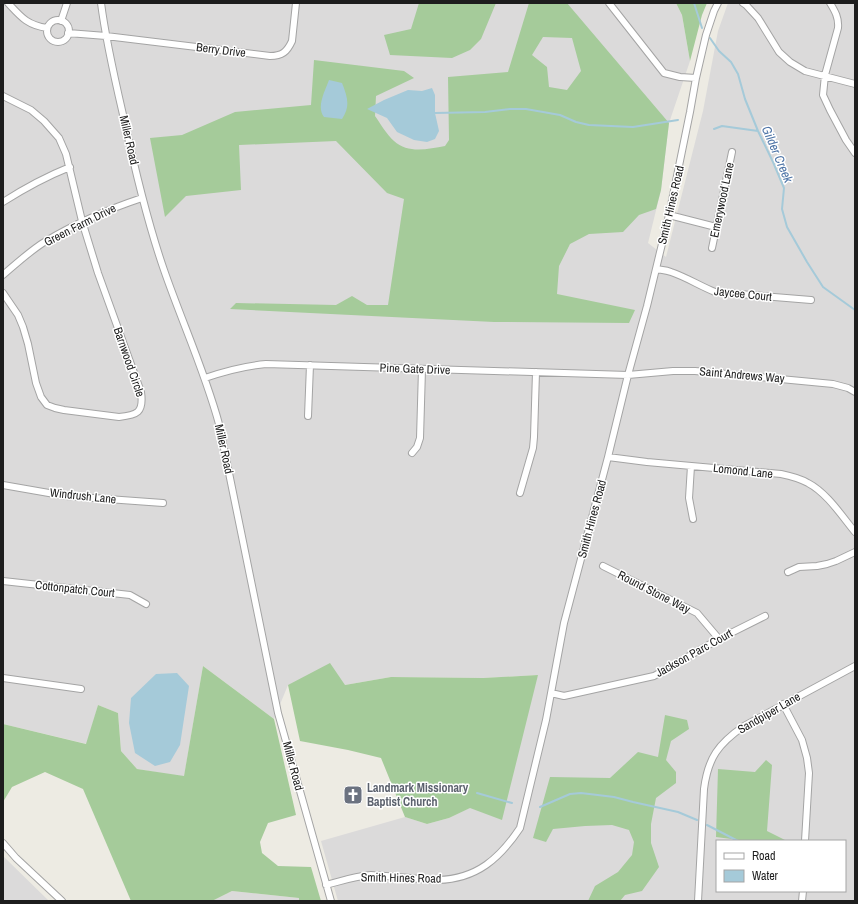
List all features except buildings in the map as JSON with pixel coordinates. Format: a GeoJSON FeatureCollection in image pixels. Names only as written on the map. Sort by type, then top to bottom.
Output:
{"type":"FeatureCollection","features":[{"type":"Feature","properties":{"kind":"street"},"geometry":{"type":"LineString","coordinates":[[8,3],[20,17],[27,22],[38,27],[47,28]]}},
{"type":"Feature","properties":{"kind":"street"},"geometry":{"type":"LineString","coordinates":[[61,21],[67,3]]}},
{"type":"Feature","properties":{"kind":"street","name":"Miller Road"},"geometry":{"type":"LineString","coordinates":[[101,3],[106,36],[123,117],[142,198],[164,271],[216,411],[278,712],[331,901]]}},
{"type":"Feature","properties":{"kind":"street","name":"Berry Drive"},"geometry":{"type":"LineString","coordinates":[[106,36],[278,56],[285,51],[292,41],[296,3]]}},
{"type":"Feature","properties":{"kind":"street"},"geometry":{"type":"LineString","coordinates":[[609,3],[664,73],[680,77],[696,78]]}},
{"type":"Feature","properties":{"kind":"street","name":"Smith Hines Road"},"geometry":{"type":"LineString","coordinates":[[326,885],[351,878],[372,875],[438,880],[455,878],[479,870],[487,865],[502,852],[520,828],[546,720],[564,623],[647,306],[669,215],[706,35],[718,3]]}},
{"type":"Feature","properties":{"kind":"street"},"geometry":{"type":"LineString","coordinates":[[743,3],[758,18],[779,52],[790,62],[805,71],[855,84]]}},
{"type":"Feature","properties":{"kind":"street"},"geometry":{"type":"LineString","coordinates":[[830,3],[836,13],[838,22],[836,36],[825,75],[824,95],[846,140],[855,153]]}},
{"type":"Feature","properties":{"kind":"street"},"geometry":{"type":"LineString","coordinates":[[61,21],[68,26],[68,33],[65,39],[55,42],[49,38],[47,28],[51,22],[61,21]]}},
{"type":"Feature","properties":{"kind":"street"},"geometry":{"type":"LineString","coordinates":[[68,33],[106,36]]}},
{"type":"Feature","properties":{"kind":"street"},"geometry":{"type":"LineString","coordinates":[[3,96],[31,110],[44,120],[59,138],[70,167],[82,222]]}},
{"type":"Feature","properties":{"kind":"street","name":"Emerywood Lane"},"geometry":{"type":"LineString","coordinates":[[712,248],[732,152]]}},
{"type":"Feature","properties":{"kind":"street"},"geometry":{"type":"LineString","coordinates":[[3,202],[26,187],[70,167]]}},
{"type":"Feature","properties":{"kind":"street","name":"Green Farm Drive"},"geometry":{"type":"LineString","coordinates":[[3,276],[21,259],[46,241],[115,207],[142,198]]}},
{"type":"Feature","properties":{"kind":"street"},"geometry":{"type":"LineString","coordinates":[[669,215],[716,227]]}},
{"type":"Feature","properties":{"kind":"street","name":"Barnwood Circle"},"geometry":{"type":"LineString","coordinates":[[3,293],[18,315],[28,344],[36,383],[41,397],[47,404],[64,410],[119,417],[135,414],[140,409],[142,402],[140,392],[98,273],[82,222]]}},
{"type":"Feature","properties":{"kind":"street","name":"Jaycee Court"},"geometry":{"type":"LineString","coordinates":[[656,269],[683,277],[715,292],[811,300]]}},
{"type":"Feature","properties":{"kind":"street","name":"Pine Gate Drive"},"geometry":{"type":"LineString","coordinates":[[205,378],[229,370],[266,364],[628,375]]}},
{"type":"Feature","properties":{"kind":"street"},"geometry":{"type":"LineString","coordinates":[[308,416],[310,365]]}},
{"type":"Feature","properties":{"kind":"street"},"geometry":{"type":"LineString","coordinates":[[412,453],[420,438],[422,369]]}},
{"type":"Feature","properties":{"kind":"street","name":"Saint Andrews Way"},"geometry":{"type":"LineString","coordinates":[[628,375],[673,371],[695,371],[822,382],[840,386],[855,392]]}},
{"type":"Feature","properties":{"kind":"street"},"geometry":{"type":"LineString","coordinates":[[520,493],[533,448],[536,372]]}},
{"type":"Feature","properties":{"kind":"street","name":"Lomond Lane"},"geometry":{"type":"LineString","coordinates":[[608,457],[781,474],[801,479],[813,486],[825,496],[855,532]]}},
{"type":"Feature","properties":{"kind":"street"},"geometry":{"type":"LineString","coordinates":[[691,466],[689,498],[693,519]]}},
{"type":"Feature","properties":{"kind":"street","name":"Windrush Lane"},"geometry":{"type":"LineString","coordinates":[[3,485],[66,496],[163,503]]}},
{"type":"Feature","properties":{"kind":"street"},"geometry":{"type":"LineString","coordinates":[[788,572],[799,567],[827,564],[855,552]]}},
{"type":"Feature","properties":{"kind":"street","name":"Round Stone Way"},"geometry":{"type":"LineString","coordinates":[[603,566],[698,613],[719,639]]}},
{"type":"Feature","properties":{"kind":"street","name":"Cottonpatch Court"},"geometry":{"type":"LineString","coordinates":[[3,581],[130,595],[146,604]]}},
{"type":"Feature","properties":{"kind":"street","name":"Jackson Parc Court"},"geometry":{"type":"LineString","coordinates":[[551,694],[564,696],[654,676],[719,639],[765,616]]}},
{"type":"Feature","properties":{"kind":"street","name":"Sandpiper Lane"},"geometry":{"type":"LineString","coordinates":[[698,901],[704,788],[708,766],[718,748],[744,726],[855,666]]}},
{"type":"Feature","properties":{"kind":"street"},"geometry":{"type":"LineString","coordinates":[[3,678],[81,689]]}},
{"type":"Feature","properties":{"kind":"street"},"geometry":{"type":"LineString","coordinates":[[783,704],[802,740],[808,758],[809,773],[805,840]]}},
{"type":"Feature","properties":{"kind":"street"},"geometry":{"type":"LineString","coordinates":[[3,843],[16,858],[62,901]]}},
{"type":"Feature","properties":{"kind":"shaded area"},"geometry":{"type":"Polygon","coordinates":[[[3,3],[676,3],[682,15],[690,61],[669,123],[661,190],[648,243],[666,257],[703,111],[718,31],[728,3],[855,3],[855,901],[338,901],[321,841],[405,817],[427,824],[449,818],[469,808],[538,675],[483,678],[391,677],[345,685],[288,685],[274,719],[203,666],[184,777],[137,769],[121,751],[118,713],[98,705],[87,744],[3,724],[3,3]]]}},
{"type":"Feature","properties":{"kind":"shaded area"},"geometry":{"type":"Polygon","coordinates":[[[3,856],[49,901],[3,901],[3,856]]]}},
{"type":"Feature","properties":{"kind":"shaded area"},"geometry":{"type":"Polygon","coordinates":[[[232,891],[299,898],[299,901],[212,901],[232,891]]]}},
{"type":"Feature","properties":{"kind":"green space"},"geometry":{"type":"Polygon","coordinates":[[[419,3],[496,3],[481,39],[470,50],[452,58],[390,55],[384,35],[411,29],[419,3]]]}},
{"type":"Feature","properties":{"kind":"green space"},"geometry":{"type":"Polygon","coordinates":[[[529,3],[567,3],[669,123],[661,190],[656,209],[639,215],[623,232],[589,234],[570,244],[559,266],[557,294],[635,310],[629,323],[494,322],[230,309],[236,303],[336,305],[352,296],[367,305],[388,305],[404,199],[387,193],[336,141],[239,145],[241,190],[186,196],[165,217],[150,138],[182,135],[235,112],[311,105],[314,60],[404,71],[414,78],[376,96],[375,116],[394,141],[405,148],[418,150],[445,146],[449,140],[448,77],[508,72],[529,3]],[[543,37],[532,55],[547,67],[549,87],[567,90],[581,71],[572,38],[543,37]]]}},
{"type":"Feature","properties":{"kind":"green space"},"geometry":{"type":"Polygon","coordinates":[[[676,3],[707,3],[702,15],[690,61],[682,15],[676,3]]]}},
{"type":"Feature","properties":{"kind":"green space"},"geometry":{"type":"Polygon","coordinates":[[[330,663],[345,685],[391,677],[483,678],[538,675],[502,820],[470,808],[449,818],[427,824],[405,817],[381,758],[300,741],[288,685],[330,663]]]}},
{"type":"Feature","properties":{"kind":"green space"},"geometry":{"type":"Polygon","coordinates":[[[203,666],[274,719],[296,815],[268,823],[260,842],[262,853],[278,866],[311,867],[321,901],[299,901],[299,898],[232,891],[212,901],[131,901],[83,789],[45,772],[12,787],[3,802],[3,724],[86,744],[98,705],[118,713],[121,751],[137,769],[184,776],[203,666]]]}},
{"type":"Feature","properties":{"kind":"green space"},"geometry":{"type":"Polygon","coordinates":[[[665,715],[687,720],[689,729],[671,741],[666,760],[676,772],[676,783],[656,798],[651,824],[651,843],[659,867],[642,891],[625,895],[620,901],[588,901],[595,886],[618,872],[632,855],[634,842],[629,830],[612,825],[553,829],[546,842],[533,838],[550,777],[610,778],[638,752],[658,757],[665,715]]]}},
{"type":"Feature","properties":{"kind":"green space"},"geometry":{"type":"Polygon","coordinates":[[[766,760],[772,765],[767,831],[785,840],[739,840],[716,837],[718,769],[755,772],[766,760]]]}},
{"type":"Feature","properties":{"kind":"water"},"geometry":{"type":"Polygon","coordinates":[[[329,80],[342,83],[345,92],[347,105],[342,119],[324,117],[322,113],[322,99],[329,80]]]}},
{"type":"Feature","properties":{"kind":"water"},"geometry":{"type":"Polygon","coordinates":[[[432,88],[435,95],[435,113],[439,131],[435,139],[427,142],[414,140],[397,132],[387,118],[367,109],[408,90],[422,91],[432,88]]]}},
{"type":"Feature","properties":{"kind":"water"},"geometry":{"type":"Polygon","coordinates":[[[177,673],[189,686],[180,745],[170,762],[155,766],[135,753],[129,723],[131,698],[156,674],[177,673]]]}},
{"type":"Feature","properties":{"kind":"waterway","name":"Gilder Creek"},"geometry":{"type":"LineString","coordinates":[[694,3],[702,28]]}},
{"type":"Feature","properties":{"kind":"waterway","name":"Gilder Creek"},"geometry":{"type":"LineString","coordinates":[[710,38],[719,51],[731,62],[738,74],[745,99],[784,188],[782,209],[787,227],[823,287],[855,310]]}},
{"type":"Feature","properties":{"kind":"waterway"},"geometry":{"type":"LineString","coordinates":[[435,113],[526,109],[560,115],[576,122],[589,125],[633,127],[678,120]]}},
{"type":"Feature","properties":{"kind":"waterway"},"geometry":{"type":"LineString","coordinates":[[714,129],[722,126],[758,131]]}},
{"type":"Feature","properties":{"kind":"waterway"},"geometry":{"type":"LineString","coordinates":[[477,793],[512,803]]}},
{"type":"Feature","properties":{"kind":"waterway"},"geometry":{"type":"LineString","coordinates":[[540,807],[570,794],[581,793],[614,797],[678,812],[697,820]]}},
{"type":"Feature","properties":{"kind":"waterway"},"geometry":{"type":"LineString","coordinates":[[707,825],[736,840]]}},
{"type":"Feature","properties":{"kind":"place","name":"Landmark Missionary Baptist Church"},"geometry":{"type":"Point","coordinates":[353,795]}}]}
